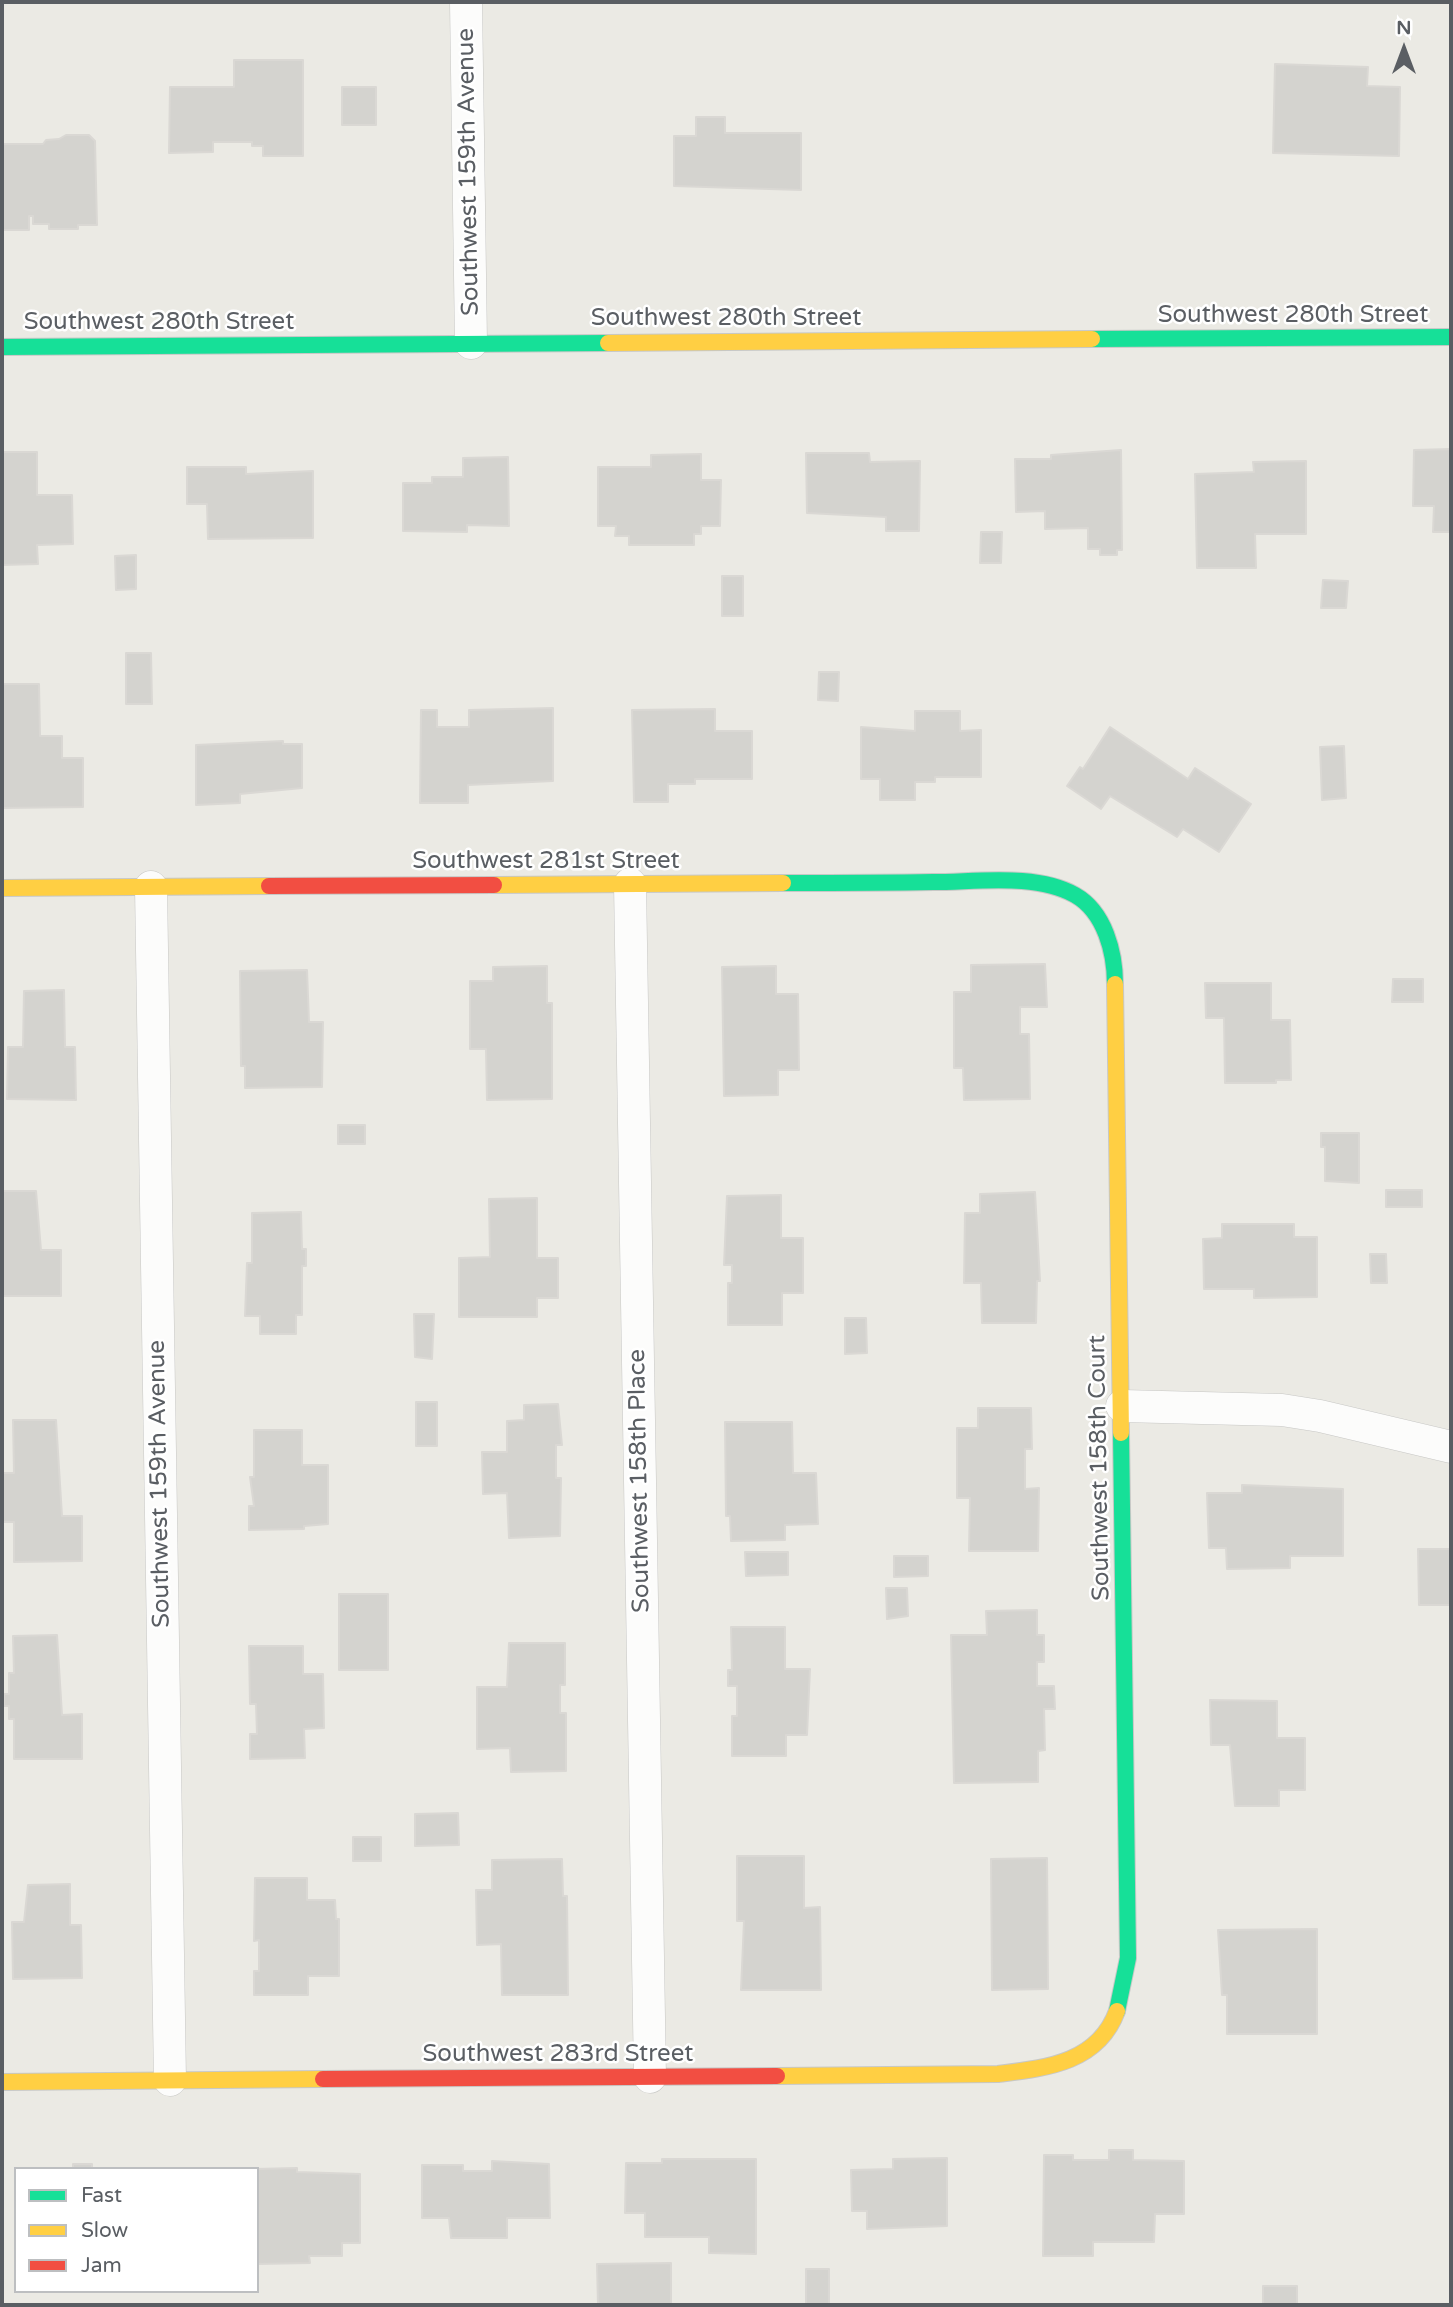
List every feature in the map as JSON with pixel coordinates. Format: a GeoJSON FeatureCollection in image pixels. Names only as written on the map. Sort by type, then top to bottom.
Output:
{"type":"FeatureCollection","features":[{"type":"Feature","properties":{"kind":"street","name":"Southwest 159th Avenue"},"geometry":{"type":"LineString","coordinates":[[466,2],[471,343]]}},
{"type":"Feature","properties":{"kind":"street","name":"Southwest 280th Street"},"geometry":{"type":"LineString","coordinates":[[2,347],[1451,337]]}},
{"type":"Feature","properties":{"kind":"street","name":"Southwest 281st Street"},"geometry":{"type":"LineString","coordinates":[[2,888],[1033,883],[1086,902]]}},
{"type":"Feature","properties":{"kind":"street","name":"Southwest 158th Place"},"geometry":{"type":"LineString","coordinates":[[630,884],[650,2077]]}},
{"type":"Feature","properties":{"kind":"street","name":"Southwest 159th Avenue"},"geometry":{"type":"LineString","coordinates":[[151,887],[170,2080]]}},
{"type":"Feature","properties":{"kind":"street","name":"Southwest 158th Court"},"geometry":{"type":"LineString","coordinates":[[1086,902],[1107,930],[1115,978],[1128,1958],[1126,1986],[1105,2038]]}},
{"type":"Feature","properties":{"kind":"street"},"geometry":{"type":"LineString","coordinates":[[1122,1406],[1282,1410],[1320,1416],[1451,1447]]}},
{"type":"Feature","properties":{"kind":"street","name":"Southwest 283rd Street"},"geometry":{"type":"LineString","coordinates":[[2,2082],[998,2074],[1063,2064],[1087,2054],[1105,2038]]}},
{"type":"Feature","properties":{"kind":"building"},"geometry":{"type":"Polygon","coordinates":[[[234,60],[303,60],[303,156],[263,156],[263,146],[252,146],[252,142],[213,142],[213,152],[169,153],[170,87],[234,87],[234,60]]]}},
{"type":"Feature","properties":{"kind":"building"},"geometry":{"type":"Polygon","coordinates":[[[1275,64],[1368,67],[1367,86],[1400,87],[1399,156],[1273,153],[1275,64]]]}},
{"type":"Feature","properties":{"kind":"building"},"geometry":{"type":"Polygon","coordinates":[[[342,87],[376,87],[376,125],[342,125],[342,87]]]}},
{"type":"Feature","properties":{"kind":"building"},"geometry":{"type":"Polygon","coordinates":[[[696,117],[725,117],[725,133],[801,133],[801,190],[674,186],[674,136],[696,136],[696,117]]]}},
{"type":"Feature","properties":{"kind":"building"},"geometry":{"type":"Polygon","coordinates":[[[66,135],[89,135],[95,141],[97,225],[78,225],[78,229],[49,229],[49,224],[33,224],[33,216],[29,216],[29,230],[2,230],[2,144],[43,144],[46,140],[59,139],[66,135]]]}},
{"type":"Feature","properties":{"kind":"building"},"geometry":{"type":"Polygon","coordinates":[[[1451,449],[1451,532],[1433,532],[1434,506],[1413,506],[1414,450],[1451,449]]]}},
{"type":"Feature","properties":{"kind":"building"},"geometry":{"type":"Polygon","coordinates":[[[1121,450],[1122,550],[1117,550],[1117,555],[1100,555],[1100,549],[1088,549],[1088,528],[1045,529],[1045,511],[1016,512],[1015,459],[1051,459],[1051,455],[1121,450]]]}},
{"type":"Feature","properties":{"kind":"building"},"geometry":{"type":"Polygon","coordinates":[[[2,452],[37,452],[37,495],[72,495],[73,544],[37,545],[38,564],[2,565],[2,452]]]}},
{"type":"Feature","properties":{"kind":"building"},"geometry":{"type":"Polygon","coordinates":[[[806,453],[869,453],[870,462],[920,461],[919,531],[886,531],[886,517],[807,513],[806,453]]]}},
{"type":"Feature","properties":{"kind":"building"},"geometry":{"type":"Polygon","coordinates":[[[701,454],[701,480],[721,480],[720,526],[701,526],[701,534],[694,534],[694,545],[629,545],[629,536],[615,536],[616,526],[598,526],[598,467],[651,467],[651,455],[701,454]]]}},
{"type":"Feature","properties":{"kind":"building"},"geometry":{"type":"Polygon","coordinates":[[[508,457],[509,526],[467,525],[467,532],[403,531],[403,483],[432,483],[432,477],[463,477],[463,458],[508,457]]]}},
{"type":"Feature","properties":{"kind":"building"},"geometry":{"type":"Polygon","coordinates":[[[1306,461],[1306,534],[1255,534],[1256,568],[1197,568],[1195,474],[1254,472],[1253,462],[1306,461]]]}},
{"type":"Feature","properties":{"kind":"building"},"geometry":{"type":"Polygon","coordinates":[[[187,467],[246,467],[246,474],[313,471],[313,538],[208,539],[207,504],[187,504],[187,467]]]}},
{"type":"Feature","properties":{"kind":"building"},"geometry":{"type":"Polygon","coordinates":[[[981,532],[1002,532],[1001,563],[980,563],[981,532]]]}},
{"type":"Feature","properties":{"kind":"building"},"geometry":{"type":"Polygon","coordinates":[[[136,555],[136,589],[116,590],[115,556],[136,555]]]}},
{"type":"Feature","properties":{"kind":"building"},"geometry":{"type":"Polygon","coordinates":[[[722,576],[743,576],[743,616],[722,616],[722,576]]]}},
{"type":"Feature","properties":{"kind":"building"},"geometry":{"type":"Polygon","coordinates":[[[1323,580],[1348,581],[1346,608],[1321,608],[1323,580]]]}},
{"type":"Feature","properties":{"kind":"building"},"geometry":{"type":"Polygon","coordinates":[[[126,653],[151,653],[152,704],[126,704],[126,653]]]}},
{"type":"Feature","properties":{"kind":"building"},"geometry":{"type":"Polygon","coordinates":[[[819,672],[839,672],[838,701],[818,700],[819,672]]]}},
{"type":"Feature","properties":{"kind":"building"},"geometry":{"type":"Polygon","coordinates":[[[2,684],[39,684],[40,736],[62,736],[62,758],[83,758],[83,807],[2,808],[2,684]]]}},
{"type":"Feature","properties":{"kind":"building"},"geometry":{"type":"Polygon","coordinates":[[[553,708],[553,781],[468,785],[468,803],[420,803],[421,710],[437,710],[437,727],[469,727],[469,710],[553,708]]]}},
{"type":"Feature","properties":{"kind":"building"},"geometry":{"type":"Polygon","coordinates":[[[715,709],[715,731],[752,731],[752,779],[695,779],[695,784],[668,784],[668,802],[634,802],[632,710],[715,709]]]}},
{"type":"Feature","properties":{"kind":"building"},"geometry":{"type":"Polygon","coordinates":[[[915,711],[960,711],[960,731],[981,730],[981,777],[935,777],[935,782],[915,782],[915,800],[880,800],[880,779],[861,779],[861,727],[915,731],[915,711]]]}},
{"type":"Feature","properties":{"kind":"building"},"geometry":{"type":"Polygon","coordinates":[[[1110,727],[1188,779],[1195,768],[1251,804],[1219,852],[1183,829],[1177,837],[1110,796],[1101,809],[1067,786],[1080,767],[1083,769],[1110,727]]]}},
{"type":"Feature","properties":{"kind":"building"},"geometry":{"type":"Polygon","coordinates":[[[283,741],[283,744],[302,744],[302,788],[240,794],[240,803],[196,805],[196,745],[283,741]]]}},
{"type":"Feature","properties":{"kind":"building"},"geometry":{"type":"Polygon","coordinates":[[[1344,746],[1346,798],[1322,800],[1320,747],[1344,746]]]}},
{"type":"Feature","properties":{"kind":"building"},"geometry":{"type":"Polygon","coordinates":[[[1045,964],[1047,1007],[1020,1007],[1020,1034],[1029,1034],[1030,1099],[964,1100],[963,1068],[954,1068],[954,992],[971,992],[971,965],[1045,964]]]}},
{"type":"Feature","properties":{"kind":"building"},"geometry":{"type":"Polygon","coordinates":[[[547,966],[547,1003],[552,1003],[552,1099],[487,1100],[486,1049],[470,1049],[470,981],[493,981],[493,967],[547,966]]]}},
{"type":"Feature","properties":{"kind":"building"},"geometry":{"type":"Polygon","coordinates":[[[776,966],[776,994],[798,994],[799,1070],[778,1070],[778,1095],[724,1096],[722,967],[776,966]]]}},
{"type":"Feature","properties":{"kind":"building"},"geometry":{"type":"Polygon","coordinates":[[[307,970],[309,1022],[323,1022],[322,1087],[245,1088],[245,1066],[241,1066],[240,971],[307,970]]]}},
{"type":"Feature","properties":{"kind":"building"},"geometry":{"type":"Polygon","coordinates":[[[1393,979],[1423,979],[1423,1002],[1392,1002],[1393,979]]]}},
{"type":"Feature","properties":{"kind":"building"},"geometry":{"type":"Polygon","coordinates":[[[1205,983],[1271,983],[1271,1020],[1290,1020],[1291,1080],[1276,1080],[1276,1083],[1225,1083],[1224,1018],[1206,1018],[1205,983]]]}},
{"type":"Feature","properties":{"kind":"building"},"geometry":{"type":"Polygon","coordinates":[[[64,990],[65,1047],[75,1047],[76,1100],[7,1099],[8,1047],[23,1047],[24,991],[64,990]]]}},
{"type":"Feature","properties":{"kind":"building"},"geometry":{"type":"Polygon","coordinates":[[[338,1125],[365,1125],[365,1144],[338,1144],[338,1125]]]}},
{"type":"Feature","properties":{"kind":"building"},"geometry":{"type":"Polygon","coordinates":[[[1321,1133],[1359,1133],[1359,1183],[1325,1181],[1325,1147],[1321,1147],[1321,1133]]]}},
{"type":"Feature","properties":{"kind":"building"},"geometry":{"type":"Polygon","coordinates":[[[1386,1190],[1422,1190],[1422,1207],[1386,1207],[1386,1190]]]}},
{"type":"Feature","properties":{"kind":"building"},"geometry":{"type":"Polygon","coordinates":[[[2,1191],[36,1191],[41,1250],[61,1250],[61,1296],[2,1296],[2,1191]]]}},
{"type":"Feature","properties":{"kind":"building"},"geometry":{"type":"Polygon","coordinates":[[[1035,1192],[1040,1281],[1037,1281],[1036,1323],[982,1323],[981,1283],[964,1283],[965,1213],[980,1213],[980,1194],[1035,1192]]]}},
{"type":"Feature","properties":{"kind":"building"},"geometry":{"type":"Polygon","coordinates":[[[781,1195],[781,1238],[803,1238],[803,1293],[782,1293],[782,1325],[728,1325],[728,1283],[732,1283],[732,1265],[724,1265],[727,1196],[781,1195]]]}},
{"type":"Feature","properties":{"kind":"building"},"geometry":{"type":"Polygon","coordinates":[[[537,1198],[537,1258],[558,1258],[558,1298],[537,1298],[537,1317],[459,1317],[459,1258],[490,1257],[489,1199],[537,1198]]]}},
{"type":"Feature","properties":{"kind":"building"},"geometry":{"type":"Polygon","coordinates":[[[301,1212],[302,1249],[306,1249],[306,1266],[302,1266],[302,1315],[296,1315],[296,1334],[260,1334],[260,1316],[245,1316],[247,1263],[252,1263],[252,1213],[301,1212]]]}},
{"type":"Feature","properties":{"kind":"building"},"geometry":{"type":"Polygon","coordinates":[[[1222,1224],[1294,1224],[1294,1237],[1317,1237],[1317,1297],[1254,1298],[1254,1289],[1204,1289],[1203,1239],[1222,1238],[1222,1224]]]}},
{"type":"Feature","properties":{"kind":"building"},"geometry":{"type":"Polygon","coordinates":[[[1370,1254],[1386,1254],[1387,1283],[1371,1283],[1370,1254]]]}},
{"type":"Feature","properties":{"kind":"building"},"geometry":{"type":"Polygon","coordinates":[[[414,1314],[434,1314],[432,1359],[415,1357],[414,1314]]]}},
{"type":"Feature","properties":{"kind":"building"},"geometry":{"type":"Polygon","coordinates":[[[845,1318],[866,1318],[867,1353],[845,1354],[845,1318]]]}},
{"type":"Feature","properties":{"kind":"building"},"geometry":{"type":"Polygon","coordinates":[[[416,1402],[437,1402],[437,1446],[416,1446],[416,1402]]]}},
{"type":"Feature","properties":{"kind":"building"},"geometry":{"type":"Polygon","coordinates":[[[558,1404],[562,1445],[556,1445],[556,1478],[561,1478],[560,1536],[509,1538],[507,1493],[483,1494],[482,1452],[507,1452],[507,1421],[524,1420],[524,1405],[558,1404]]]}},
{"type":"Feature","properties":{"kind":"building"},"geometry":{"type":"Polygon","coordinates":[[[978,1408],[1031,1408],[1032,1449],[1025,1449],[1025,1489],[1039,1488],[1038,1551],[969,1551],[970,1498],[957,1498],[957,1428],[978,1428],[978,1408]]]}},
{"type":"Feature","properties":{"kind":"building"},"geometry":{"type":"Polygon","coordinates":[[[13,1420],[56,1420],[62,1516],[82,1516],[82,1561],[14,1562],[14,1522],[2,1522],[2,1473],[14,1473],[13,1420]]]}},
{"type":"Feature","properties":{"kind":"building"},"geometry":{"type":"Polygon","coordinates":[[[725,1422],[792,1422],[793,1473],[816,1473],[818,1524],[785,1525],[785,1540],[731,1541],[730,1516],[726,1516],[725,1422]]]}},
{"type":"Feature","properties":{"kind":"building"},"geometry":{"type":"Polygon","coordinates":[[[254,1430],[302,1430],[302,1465],[328,1465],[328,1524],[304,1526],[304,1529],[249,1530],[249,1506],[254,1506],[250,1477],[254,1477],[254,1430]]]}},
{"type":"Feature","properties":{"kind":"building"},"geometry":{"type":"Polygon","coordinates":[[[1242,1485],[1343,1489],[1343,1556],[1290,1556],[1290,1568],[1227,1569],[1226,1548],[1209,1548],[1207,1493],[1242,1493],[1242,1485]]]}},
{"type":"Feature","properties":{"kind":"building"},"geometry":{"type":"Polygon","coordinates":[[[1418,1549],[1451,1549],[1451,1605],[1419,1605],[1418,1549]]]}},
{"type":"Feature","properties":{"kind":"building"},"geometry":{"type":"Polygon","coordinates":[[[745,1552],[788,1552],[788,1575],[746,1576],[745,1552]]]}},
{"type":"Feature","properties":{"kind":"building"},"geometry":{"type":"Polygon","coordinates":[[[894,1556],[928,1556],[928,1576],[894,1577],[894,1556]]]}},
{"type":"Feature","properties":{"kind":"building"},"geometry":{"type":"Polygon","coordinates":[[[886,1588],[907,1588],[908,1616],[887,1619],[886,1588]]]}},
{"type":"Feature","properties":{"kind":"building"},"geometry":{"type":"Polygon","coordinates":[[[339,1594],[388,1594],[388,1670],[339,1670],[339,1594]]]}},
{"type":"Feature","properties":{"kind":"building"},"geometry":{"type":"Polygon","coordinates":[[[1037,1610],[1037,1635],[1044,1635],[1044,1662],[1037,1662],[1037,1686],[1054,1686],[1055,1709],[1044,1709],[1045,1750],[1038,1751],[1038,1782],[954,1783],[951,1635],[987,1635],[986,1611],[1037,1610]]]}},
{"type":"Feature","properties":{"kind":"building"},"geometry":{"type":"Polygon","coordinates":[[[731,1627],[785,1627],[785,1669],[810,1669],[807,1735],[786,1735],[786,1756],[732,1756],[732,1716],[737,1716],[737,1686],[728,1686],[728,1670],[732,1670],[731,1627]]]}},
{"type":"Feature","properties":{"kind":"building"},"geometry":{"type":"Polygon","coordinates":[[[57,1635],[62,1715],[82,1714],[82,1759],[14,1759],[14,1719],[9,1719],[9,1706],[4,1706],[4,1694],[9,1694],[9,1673],[14,1673],[13,1636],[57,1635]]]}},
{"type":"Feature","properties":{"kind":"building"},"geometry":{"type":"Polygon","coordinates":[[[509,1643],[565,1643],[565,1685],[560,1685],[560,1713],[566,1713],[566,1771],[511,1772],[510,1748],[477,1749],[477,1687],[507,1687],[509,1643]]]}},
{"type":"Feature","properties":{"kind":"building"},"geometry":{"type":"Polygon","coordinates":[[[249,1646],[303,1646],[303,1674],[323,1674],[324,1728],[304,1729],[305,1758],[250,1759],[250,1734],[257,1734],[256,1704],[250,1704],[249,1646]]]}},
{"type":"Feature","properties":{"kind":"building"},"geometry":{"type":"Polygon","coordinates":[[[1210,1700],[1277,1701],[1277,1738],[1305,1738],[1305,1790],[1279,1790],[1279,1806],[1235,1806],[1230,1745],[1211,1745],[1210,1700]]]}},
{"type":"Feature","properties":{"kind":"building"},"geometry":{"type":"Polygon","coordinates":[[[458,1813],[459,1845],[415,1846],[415,1814],[458,1813]]]}},
{"type":"Feature","properties":{"kind":"building"},"geometry":{"type":"Polygon","coordinates":[[[353,1837],[381,1837],[381,1861],[353,1861],[353,1837]]]}},
{"type":"Feature","properties":{"kind":"building"},"geometry":{"type":"Polygon","coordinates":[[[737,1856],[804,1856],[804,1908],[820,1907],[821,1990],[741,1990],[744,1921],[737,1921],[737,1856]]]}},
{"type":"Feature","properties":{"kind":"building"},"geometry":{"type":"Polygon","coordinates":[[[1047,1858],[1048,1989],[992,1990],[991,1859],[1047,1858]]]}},
{"type":"Feature","properties":{"kind":"building"},"geometry":{"type":"Polygon","coordinates":[[[562,1859],[563,1896],[567,1896],[568,1995],[502,1995],[501,1944],[477,1945],[476,1890],[492,1890],[492,1860],[562,1859]]]}},
{"type":"Feature","properties":{"kind":"building"},"geometry":{"type":"Polygon","coordinates":[[[255,1878],[307,1878],[307,1900],[335,1900],[336,1919],[339,1919],[339,1976],[308,1976],[308,1995],[254,1995],[254,1971],[259,1971],[259,1940],[254,1941],[255,1878]]]}},
{"type":"Feature","properties":{"kind":"building"},"geometry":{"type":"Polygon","coordinates":[[[70,1884],[70,1925],[81,1925],[82,1978],[13,1979],[12,1922],[24,1922],[28,1885],[70,1884]]]}},
{"type":"Feature","properties":{"kind":"building"},"geometry":{"type":"Polygon","coordinates":[[[1317,1929],[1317,2034],[1227,2034],[1227,1995],[1222,1995],[1218,1930],[1317,1929]]]}},
{"type":"Feature","properties":{"kind":"building"},"geometry":{"type":"Polygon","coordinates":[[[1109,2150],[1133,2150],[1133,2160],[1184,2161],[1184,2214],[1155,2214],[1154,2242],[1093,2242],[1093,2256],[1043,2256],[1044,2155],[1073,2155],[1073,2160],[1109,2160],[1109,2150]]]}},
{"type":"Feature","properties":{"kind":"building"},"geometry":{"type":"Polygon","coordinates":[[[947,2158],[947,2226],[867,2229],[867,2211],[852,2211],[851,2170],[893,2169],[893,2159],[947,2158]]]}},
{"type":"Feature","properties":{"kind":"building"},"geometry":{"type":"Polygon","coordinates":[[[662,2159],[756,2159],[756,2254],[709,2253],[709,2237],[645,2237],[645,2213],[625,2213],[626,2163],[662,2163],[662,2159]]]}},
{"type":"Feature","properties":{"kind":"building"},"geometry":{"type":"Polygon","coordinates":[[[492,2161],[549,2164],[550,2218],[507,2218],[507,2238],[451,2238],[449,2218],[422,2218],[422,2165],[463,2165],[463,2171],[492,2171],[492,2161]]]}},
{"type":"Feature","properties":{"kind":"building"},"geometry":{"type":"Polygon","coordinates":[[[73,2164],[92,2164],[92,2167],[73,2167],[73,2164]]]}},
{"type":"Feature","properties":{"kind":"building"},"geometry":{"type":"Polygon","coordinates":[[[297,2168],[297,2172],[360,2174],[360,2243],[342,2243],[342,2256],[309,2256],[310,2263],[259,2264],[259,2169],[297,2168]]]}},
{"type":"Feature","properties":{"kind":"building"},"geometry":{"type":"Polygon","coordinates":[[[671,2263],[671,2305],[598,2305],[597,2264],[671,2263]]]}},
{"type":"Feature","properties":{"kind":"building"},"geometry":{"type":"Polygon","coordinates":[[[806,2269],[829,2269],[829,2305],[806,2305],[806,2269]]]}},
{"type":"Feature","properties":{"kind":"building"},"geometry":{"type":"Polygon","coordinates":[[[1263,2286],[1297,2286],[1297,2305],[1263,2305],[1263,2286]]]}},
{"type":"Feature","properties":{"kind":"traffic: fast"},"geometry":{"type":"LineString","coordinates":[[1092,339],[1451,337]]}},
{"type":"Feature","properties":{"kind":"traffic: fast"},"geometry":{"type":"LineString","coordinates":[[2,347],[608,343]]}},
{"type":"Feature","properties":{"kind":"traffic: fast"},"geometry":{"type":"LineString","coordinates":[[783,883],[1006,880],[1060,888],[1085,902],[1101,922],[1113,959],[1115,984]]}},
{"type":"Feature","properties":{"kind":"traffic: fast"},"geometry":{"type":"LineString","coordinates":[[1117,2011],[1128,1958],[1121,1433]]}},
{"type":"Feature","properties":{"kind":"traffic: slow"},"geometry":{"type":"LineString","coordinates":[[608,343],[1092,339]]}},
{"type":"Feature","properties":{"kind":"traffic: slow"},"geometry":{"type":"LineString","coordinates":[[494,885],[783,883]]}},
{"type":"Feature","properties":{"kind":"traffic: slow"},"geometry":{"type":"LineString","coordinates":[[2,888],[269,886]]}},
{"type":"Feature","properties":{"kind":"traffic: slow"},"geometry":{"type":"LineString","coordinates":[[1115,984],[1121,1433]]}},
{"type":"Feature","properties":{"kind":"traffic: slow"},"geometry":{"type":"LineString","coordinates":[[777,2076],[998,2074],[1034,2069],[1068,2060],[1084,2052],[1097,2042],[1117,2011]]}},
{"type":"Feature","properties":{"kind":"traffic: slow"},"geometry":{"type":"LineString","coordinates":[[2,2082],[323,2079]]}},
{"type":"Feature","properties":{"kind":"traffic: jam"},"geometry":{"type":"LineString","coordinates":[[269,886],[494,885]]}},
{"type":"Feature","properties":{"kind":"traffic: jam"},"geometry":{"type":"LineString","coordinates":[[323,2079],[777,2076]]}}]}
